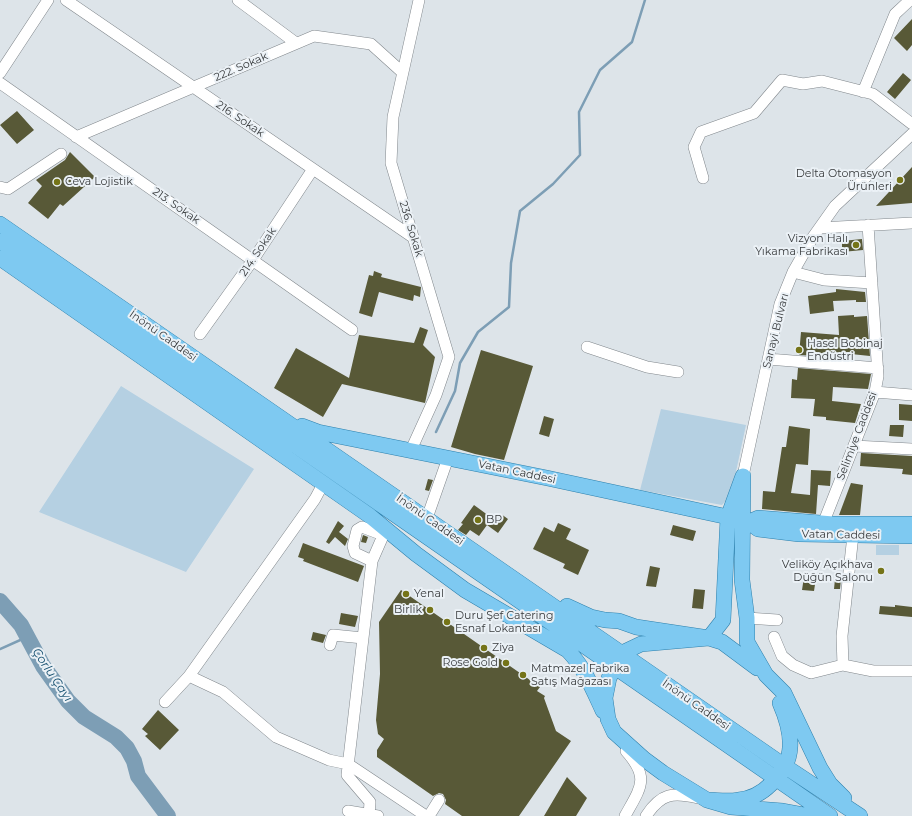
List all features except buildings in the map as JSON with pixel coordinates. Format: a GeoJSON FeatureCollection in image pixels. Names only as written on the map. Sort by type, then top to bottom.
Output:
{"type":"FeatureCollection","features":[{"type":"Feature","properties":{"kind":"main road","name":"İnönü Caddesi"},"geometry":{"type":"LineString","coordinates":[[0,224],[426,518],[479,563],[618,660],[860,816]]}},
{"type":"Feature","properties":{"kind":"main road"},"geometry":{"type":"LineString","coordinates":[[0,241],[479,563],[591,617],[619,621],[636,627],[709,638],[722,642],[766,675],[784,693],[820,768],[830,784],[864,816]]}},
{"type":"Feature","properties":{"kind":"main road"},"geometry":{"type":"LineString","coordinates":[[0,258],[370,516],[384,532],[465,590],[569,651]]}},
{"type":"Feature","properties":{"kind":"main road","name":"Vatan Caddesi"},"geometry":{"type":"LineString","coordinates":[[285,420],[318,432],[411,450],[746,522],[758,530],[799,534],[912,536]]}},
{"type":"Feature","properties":{"kind":"main road"},"geometry":{"type":"LineString","coordinates":[[614,732],[608,719],[605,698],[609,678],[618,660],[641,644],[709,638],[723,620],[728,518],[744,476]]}},
{"type":"Feature","properties":{"kind":"main road"},"geometry":{"type":"LineString","coordinates":[[708,800],[738,800],[761,793],[776,780],[786,767],[790,746],[787,719],[766,675],[747,642],[747,618],[742,580],[746,522],[744,476]]}},
{"type":"Feature","properties":{"kind":"main road","name":"Vatan Caddesi"},"geometry":{"type":"LineString","coordinates":[[746,522],[758,518],[823,524],[912,524]]}},
{"type":"Feature","properties":{"kind":"main road"},"geometry":{"type":"LineString","coordinates":[[479,563],[569,651],[590,682],[604,714],[614,732],[644,759],[708,800],[731,807],[783,811],[810,816]]}},
{"type":"Feature","properties":{"kind":"main road"},"geometry":{"type":"LineString","coordinates":[[618,660],[776,780],[830,816]]}},
{"type":"Feature","properties":{"kind":"street"},"geometry":{"type":"LineString","coordinates":[[0,73],[48,0]]}},
{"type":"Feature","properties":{"kind":"street","name":"216. Sokak"},"geometry":{"type":"LineString","coordinates":[[66,0],[414,238]]}},
{"type":"Feature","properties":{"kind":"street"},"geometry":{"type":"LineString","coordinates":[[238,0],[296,43]]}},
{"type":"Feature","properties":{"kind":"street","name":"236. Sokak"},"geometry":{"type":"LineString","coordinates":[[411,450],[436,394],[449,357],[391,163],[393,117],[419,0]]}},
{"type":"Feature","properties":{"kind":"street"},"geometry":{"type":"LineString","coordinates":[[863,92],[896,14],[910,0]]}},
{"type":"Feature","properties":{"kind":"street","name":"222. Sokak"},"geometry":{"type":"LineString","coordinates":[[76,136],[314,36],[371,44],[402,72]]}},
{"type":"Feature","properties":{"kind":"street"},"geometry":{"type":"LineString","coordinates":[[703,178],[694,147],[701,132],[754,113],[782,80],[803,84],[822,81],[873,94],[912,126]]}},
{"type":"Feature","properties":{"kind":"street","name":"213. Sokak"},"geometry":{"type":"LineString","coordinates":[[0,83],[352,330]]}},
{"type":"Feature","properties":{"kind":"street","name":"Sanayi Bulvarı"},"geometry":{"type":"LineString","coordinates":[[744,476],[780,304],[793,272],[835,206],[912,126]]}},
{"type":"Feature","properties":{"kind":"street"},"geometry":{"type":"LineString","coordinates":[[0,187],[8,189],[62,154]]}},
{"type":"Feature","properties":{"kind":"street","name":"214. Sokak"},"geometry":{"type":"LineString","coordinates":[[200,334],[253,260],[313,169]]}},
{"type":"Feature","properties":{"kind":"street"},"geometry":{"type":"LineString","coordinates":[[820,228],[912,223]]}},
{"type":"Feature","properties":{"kind":"street","name":"Selimiye Caddesi"},"geometry":{"type":"LineString","coordinates":[[823,524],[875,392],[878,376],[868,225]]}},
{"type":"Feature","properties":{"kind":"street"},"geometry":{"type":"LineString","coordinates":[[793,272],[824,280],[872,283]]}},
{"type":"Feature","properties":{"kind":"street"},"geometry":{"type":"LineString","coordinates":[[587,347],[647,367],[678,372]]}},
{"type":"Feature","properties":{"kind":"street"},"geometry":{"type":"LineString","coordinates":[[768,359],[878,368]]}},
{"type":"Feature","properties":{"kind":"street"},"geometry":{"type":"LineString","coordinates":[[875,392],[912,395]]}},
{"type":"Feature","properties":{"kind":"street"},"geometry":{"type":"LineString","coordinates":[[854,446],[912,449]]}},
{"type":"Feature","properties":{"kind":"street"},"geometry":{"type":"LineString","coordinates":[[426,518],[448,458]]}},
{"type":"Feature","properties":{"kind":"street"},"geometry":{"type":"LineString","coordinates":[[165,702],[189,676],[315,498],[323,484]]}},
{"type":"Feature","properties":{"kind":"street"},"geometry":{"type":"LineString","coordinates":[[348,811],[372,816],[370,802],[347,775],[372,561],[384,532],[362,527],[357,530],[353,546],[355,553],[372,561]]}},
{"type":"Feature","properties":{"kind":"street"},"geometry":{"type":"LineString","coordinates":[[843,666],[842,636],[853,535]]}},
{"type":"Feature","properties":{"kind":"street"},"geometry":{"type":"LineString","coordinates":[[747,618],[777,620]]}},
{"type":"Feature","properties":{"kind":"street"},"geometry":{"type":"LineString","coordinates":[[330,645],[333,635],[363,638]]}},
{"type":"Feature","properties":{"kind":"street"},"geometry":{"type":"LineString","coordinates":[[774,637],[782,656],[793,665],[811,673],[843,666],[873,671],[912,672]]}},
{"type":"Feature","properties":{"kind":"street"},"geometry":{"type":"LineString","coordinates":[[189,676],[223,692],[276,737],[329,760],[348,764],[428,816],[439,800]]}},
{"type":"Feature","properties":{"kind":"street"},"geometry":{"type":"LineString","coordinates":[[614,732],[636,762],[642,776],[637,795],[625,816]]}},
{"type":"Feature","properties":{"kind":"street"},"geometry":{"type":"LineString","coordinates":[[646,816],[656,803],[670,794],[681,794],[708,800]]}},
{"type":"Feature","properties":{"kind":"shaded area"},"geometry":{"type":"Polygon","coordinates":[[[121,386],[254,469],[186,572],[39,512],[121,386]]]}},
{"type":"Feature","properties":{"kind":"shaded area"},"geometry":{"type":"Polygon","coordinates":[[[661,409],[746,425],[731,495],[722,505],[640,490],[661,409]]]}},
{"type":"Feature","properties":{"kind":"shaded area"},"geometry":{"type":"Polygon","coordinates":[[[876,545],[899,545],[899,555],[876,555],[876,545]]]}},
{"type":"Feature","properties":{"kind":"waterway"},"geometry":{"type":"LineString","coordinates":[[436,432],[455,391],[460,363],[478,332],[509,307],[511,263],[520,211],[553,184],[580,155],[579,112],[600,70],[632,42],[645,0]]}},
{"type":"Feature","properties":{"kind":"waterway","name":"Çorlu Çayı"},"geometry":{"type":"LineString","coordinates":[[0,601],[21,625],[43,666],[68,701],[84,717],[116,737],[127,748],[134,761],[138,776],[168,816]]}},
{"type":"Feature","properties":{"kind":"waterway"},"geometry":{"type":"LineString","coordinates":[[0,649],[27,637]]}},
{"type":"Feature","properties":{"kind":"place","name":"Delta Otomasyon Ürünleri"},"geometry":{"type":"Point","coordinates":[900,180]}},
{"type":"Feature","properties":{"kind":"place","name":"Ceva Lojistik"},"geometry":{"type":"Point","coordinates":[57,182]}},
{"type":"Feature","properties":{"kind":"place","name":"Vizyon Halı Yıkama Fabrikası"},"geometry":{"type":"Point","coordinates":[856,245]}},
{"type":"Feature","properties":{"kind":"place","name":"Hasel Bobinaj Endüstri"},"geometry":{"type":"Point","coordinates":[799,350]}},
{"type":"Feature","properties":{"kind":"place","name":"BP"},"geometry":{"type":"Point","coordinates":[478,520]}},
{"type":"Feature","properties":{"kind":"place","name":"Veliköy Açıkhava Düğün Salonu"},"geometry":{"type":"Point","coordinates":[881,571]}},
{"type":"Feature","properties":{"kind":"place","name":"Yenal"},"geometry":{"type":"Point","coordinates":[406,594]}},
{"type":"Feature","properties":{"kind":"place","name":"Birlik"},"geometry":{"type":"Point","coordinates":[430,610]}},
{"type":"Feature","properties":{"kind":"place","name":"Duru Şef Catering Esnaf Lokantası"},"geometry":{"type":"Point","coordinates":[447,622]}},
{"type":"Feature","properties":{"kind":"place","name":"Ziya"},"geometry":{"type":"Point","coordinates":[484,648]}},
{"type":"Feature","properties":{"kind":"place","name":"Rose Gold"},"geometry":{"type":"Point","coordinates":[506,663]}},
{"type":"Feature","properties":{"kind":"place","name":"Matmazel Fabrika Satış Mağazası"},"geometry":{"type":"Point","coordinates":[523,675]}}]}
